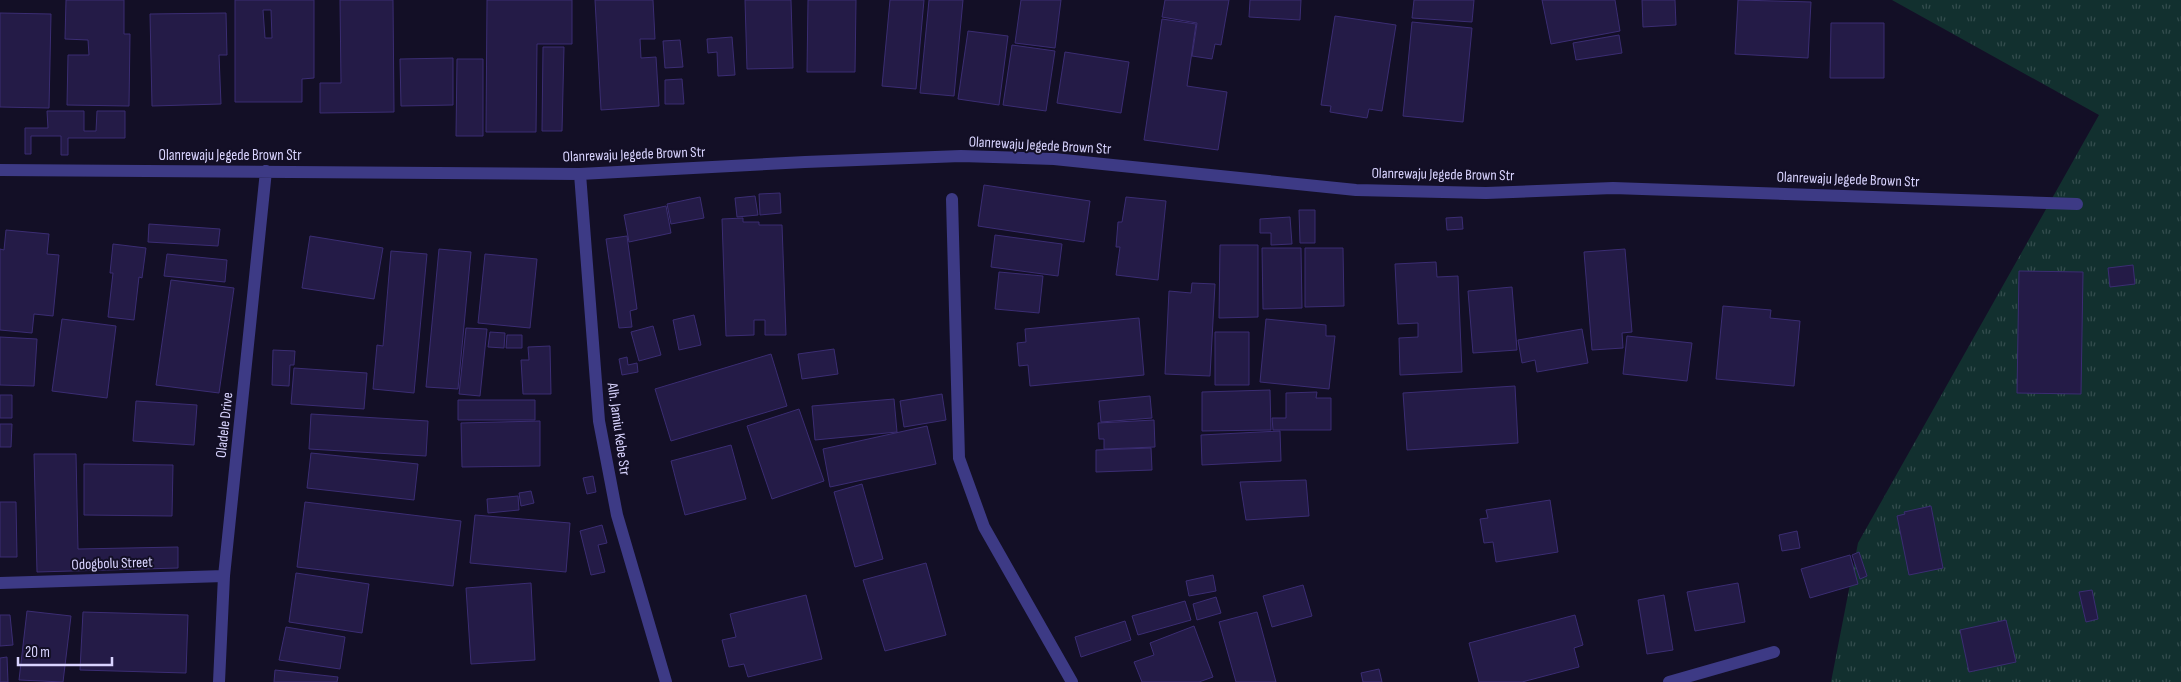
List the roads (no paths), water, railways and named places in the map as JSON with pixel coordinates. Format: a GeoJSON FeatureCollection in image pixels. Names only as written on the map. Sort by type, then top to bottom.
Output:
{"type":"FeatureCollection","features":[{"type":"Feature","properties":{"kind":"street","name":"Olanrewaju Jegede Brown Str"},"geometry":{"type":"LineString","coordinates":[[0,170],[580,174],[961,156],[1054,159],[1356,190],[1486,193],[1613,188],[2077,204]]}},
{"type":"Feature","properties":{"kind":"street","name":"Oladele Drive"},"geometry":{"type":"LineString","coordinates":[[219,682],[224,576],[266,171]]}},
{"type":"Feature","properties":{"kind":"street","name":"Alh. Jamiu Kebe Str"},"geometry":{"type":"LineString","coordinates":[[580,174],[599,421],[617,515],[666,682]]}},
{"type":"Feature","properties":{"kind":"street"},"geometry":{"type":"LineString","coordinates":[[952,200],[959,458],[984,527],[1072,682]]}},
{"type":"Feature","properties":{"kind":"street","name":"Odogbolu Street"},"geometry":{"type":"LineString","coordinates":[[0,583],[224,576]]}},
{"type":"Feature","properties":{"kind":"street"},"geometry":{"type":"LineString","coordinates":[[1669,682],[1774,652]]}}]}
